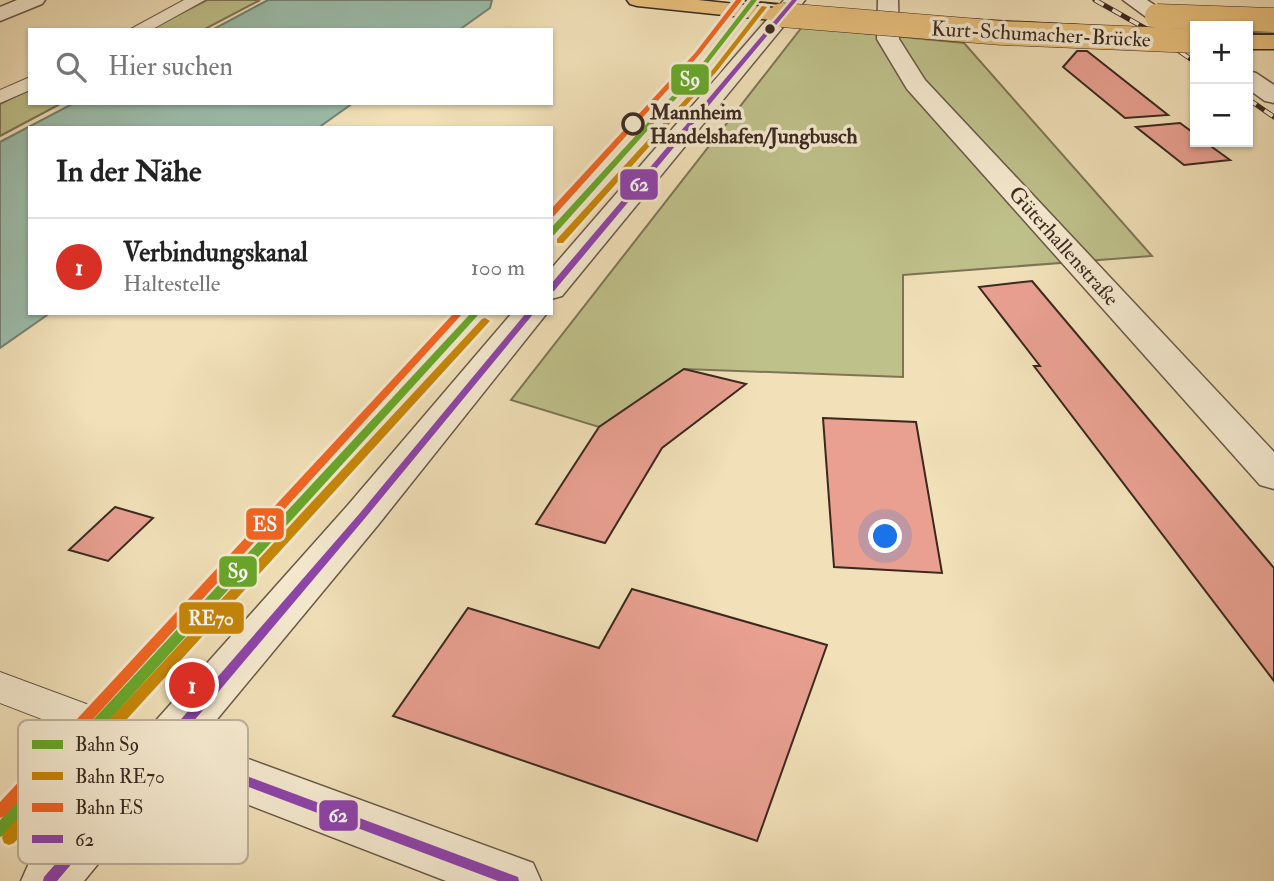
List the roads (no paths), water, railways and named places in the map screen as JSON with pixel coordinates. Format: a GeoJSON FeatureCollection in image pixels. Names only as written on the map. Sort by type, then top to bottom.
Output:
{"type":"FeatureCollection","features":[{"type":"Feature","properties":{"kind":"highway","name":"Kurt-Schumacher-Brücke"},"geometry":{"type":"LineString","coordinates":[[637,0],[960,30],[1190,42]]}},
{"type":"Feature","properties":{"kind":"highway"},"geometry":{"type":"LineString","coordinates":[[1127,7],[1274,20]]}},
{"type":"Feature","properties":{"kind":"highway"},"geometry":{"type":"LineString","coordinates":[[1253,42],[1274,42]]}},
{"type":"Feature","properties":{"kind":"street"},"geometry":{"type":"LineString","coordinates":[[0,15],[34,0]]}},
{"type":"Feature","properties":{"kind":"street"},"geometry":{"type":"LineString","coordinates":[[141,28],[197,0]]}},
{"type":"Feature","properties":{"kind":"street"},"geometry":{"type":"LineString","coordinates":[[553,287],[795,0]]}},
{"type":"Feature","properties":{"kind":"street","name":"Güterhallenstraße"},"geometry":{"type":"LineString","coordinates":[[892,1],[888,39],[916,85],[1274,476]]}},
{"type":"Feature","properties":{"kind":"street"},"geometry":{"type":"LineString","coordinates":[[1127,7],[1190,39]]}},
{"type":"Feature","properties":{"kind":"street"},"geometry":{"type":"LineString","coordinates":[[1253,81],[1274,96]]}},
{"type":"Feature","properties":{"kind":"street"},"geometry":{"type":"LineString","coordinates":[[0,97],[28,84]]}},
{"type":"Feature","properties":{"kind":"street"},"geometry":{"type":"LineString","coordinates":[[189,720],[528,315]]}},
{"type":"Feature","properties":{"kind":"street"},"geometry":{"type":"LineString","coordinates":[[0,687],[86,720]]}},
{"type":"Feature","properties":{"kind":"street"},"geometry":{"type":"LineString","coordinates":[[248,782],[513,881]]}},
{"type":"Feature","properties":{"kind":"street"},"geometry":{"type":"LineString","coordinates":[[49,881],[64,864]]}},
{"type":"Feature","properties":{"kind":"tram line"},"geometry":{"type":"LineString","coordinates":[[738,0],[910,16],[1190,31]]}},
{"type":"Feature","properties":{"kind":"tram line"},"geometry":{"type":"LineString","coordinates":[[1253,33],[1274,34]]}},
{"type":"Feature","properties":{"kind":"railway"},"geometry":{"type":"LineString","coordinates":[[1095,0],[1150,31],[1190,59]]}},
{"type":"Feature","properties":{"kind":"railway"},"geometry":{"type":"LineString","coordinates":[[1253,102],[1274,117]]}},
{"type":"Feature","properties":{"kind":"rail line","name":"ES"},"geometry":{"type":"LineString","coordinates":[[553,212],[697,54],[739,0]]}},
{"type":"Feature","properties":{"kind":"rail line","name":"S9"},"geometry":{"type":"LineString","coordinates":[[553,231],[706,62],[754,0]]}},
{"type":"Feature","properties":{"kind":"rail line","name":"RE70"},"geometry":{"type":"LineString","coordinates":[[560,241],[715,70],[764,7]]}},
{"type":"Feature","properties":{"kind":"rail line","name":"ES"},"geometry":{"type":"LineString","coordinates":[[85,720],[457,315]]}},
{"type":"Feature","properties":{"kind":"rail line","name":"S9"},"geometry":{"type":"LineString","coordinates":[[101,720],[474,315]]}},
{"type":"Feature","properties":{"kind":"rail line","name":"RE70"},"geometry":{"type":"LineString","coordinates":[[118,720],[485,321]]}},
{"type":"Feature","properties":{"kind":"rail line","name":"ES"},"geometry":{"type":"LineString","coordinates":[[0,812],[18,792]]}},
{"type":"Feature","properties":{"kind":"rail line","name":"S9"},"geometry":{"type":"LineString","coordinates":[[0,830],[18,810]]}},
{"type":"Feature","properties":{"kind":"rail line","name":"RE70"},"geometry":{"type":"LineString","coordinates":[[9,838],[18,828]]}},
{"type":"Feature","properties":{"kind":"place","name":"Mannheim Handelshafen/Jungbusch"},"geometry":{"type":"Point","coordinates":[633,124]}},
{"type":"Feature","properties":{"kind":"place","name":"Verbindungskanal"},"geometry":{"type":"Point","coordinates":[192,685]}}]}
